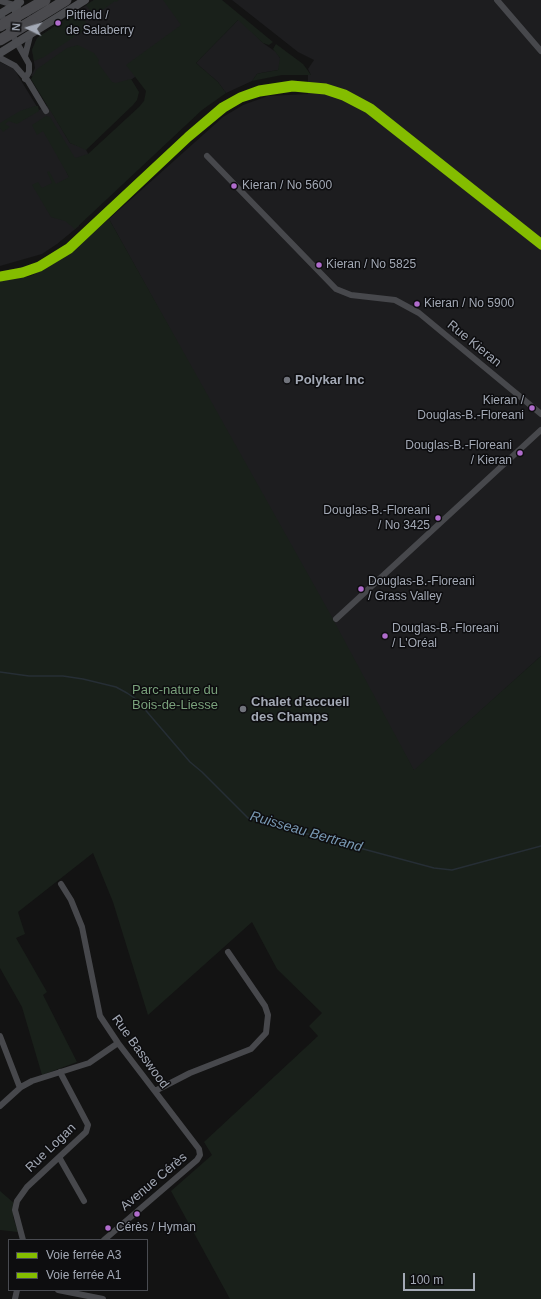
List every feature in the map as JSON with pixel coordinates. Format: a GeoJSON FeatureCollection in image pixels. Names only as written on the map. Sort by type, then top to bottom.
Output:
{"type":"FeatureCollection","features":[{"type":"Feature","properties":{"kind":"highway"},"geometry":{"type":"LineString","coordinates":[[31,25],[44,0]]}},
{"type":"Feature","properties":{"kind":"highway"},"geometry":{"type":"LineString","coordinates":[[0,40],[31,25],[66,0]]}},
{"type":"Feature","properties":{"kind":"highway"},"geometry":{"type":"LineString","coordinates":[[0,26],[31,25]]}},
{"type":"Feature","properties":{"kind":"main road"},"geometry":{"type":"LineString","coordinates":[[18,3],[16,14],[18,22],[25,28],[85,0]]}},
{"type":"Feature","properties":{"kind":"main road"},"geometry":{"type":"LineString","coordinates":[[0,13],[18,3]]}},
{"type":"Feature","properties":{"kind":"main road"},"geometry":{"type":"LineString","coordinates":[[2,52],[18,43],[31,25]]}},
{"type":"Feature","properties":{"kind":"main road"},"geometry":{"type":"LineString","coordinates":[[0,26],[5,36],[2,52]]}},
{"type":"Feature","properties":{"kind":"street"},"geometry":{"type":"LineString","coordinates":[[497,0],[541,51]]}},
{"type":"Feature","properties":{"kind":"street"},"geometry":{"type":"LineString","coordinates":[[0,1],[18,3]]}},
{"type":"Feature","properties":{"kind":"street"},"geometry":{"type":"LineString","coordinates":[[0,13],[18,43],[30,68],[25,78]]}},
{"type":"Feature","properties":{"kind":"street"},"geometry":{"type":"LineString","coordinates":[[25,56],[31,25]]}},
{"type":"Feature","properties":{"kind":"street"},"geometry":{"type":"LineString","coordinates":[[0,58],[15,66],[28,81],[46,111]]}},
{"type":"Feature","properties":{"kind":"street","name":"Rue Kieran"},"geometry":{"type":"LineString","coordinates":[[207,156],[336,289],[351,295],[395,300],[414,310],[541,414]]}},
{"type":"Feature","properties":{"kind":"street"},"geometry":{"type":"LineString","coordinates":[[336,619],[541,430]]}},
{"type":"Feature","properties":{"kind":"street","name":"Rue Basswood"},"geometry":{"type":"LineString","coordinates":[[61,884],[71,900],[82,928],[100,1016],[199,1149],[200,1155]]}},
{"type":"Feature","properties":{"kind":"street"},"geometry":{"type":"LineString","coordinates":[[155,1091],[190,1073],[252,1049],[266,1033],[268,1015],[265,1006],[228,952]]}},
{"type":"Feature","properties":{"kind":"street"},"geometry":{"type":"LineString","coordinates":[[0,1036],[20,1088]]}},
{"type":"Feature","properties":{"kind":"street"},"geometry":{"type":"LineString","coordinates":[[0,1106],[20,1088],[32,1082],[90,1062],[118,1042]]}},
{"type":"Feature","properties":{"kind":"street","name":"Rue Logan"},"geometry":{"type":"LineString","coordinates":[[23,1239],[15,1210],[17,1200],[27,1187],[86,1132],[88,1124],[60,1072]]}},
{"type":"Feature","properties":{"kind":"street","name":"Avenue Cérès"},"geometry":{"type":"LineString","coordinates":[[105,1239],[198,1160],[200,1155]]}},
{"type":"Feature","properties":{"kind":"street"},"geometry":{"type":"LineString","coordinates":[[58,1157],[84,1201]]}},
{"type":"Feature","properties":{"kind":"street"},"geometry":{"type":"LineString","coordinates":[[63,1291],[103,1299]]}},
{"type":"Feature","properties":{"kind":"shaded area"},"geometry":{"type":"Polygon","coordinates":[[[94,0],[165,0],[185,27],[145,70],[106,97],[31,76],[35,68],[32,50],[37,38],[94,0]]]}},
{"type":"Feature","properties":{"kind":"shaded area"},"geometry":{"type":"Polygon","coordinates":[[[232,0],[541,0],[541,656],[414,771],[109,219],[223,117],[243,105],[268,96],[308,94],[308,75],[311,75],[308,69],[314,60],[298,52],[232,0]]]}},
{"type":"Feature","properties":{"kind":"shaded area"},"geometry":{"type":"Polygon","coordinates":[[[239,19],[263,43],[276,52],[280,58],[280,66],[278,70],[257,74],[252,81],[226,93],[218,82],[196,63],[239,19]]]}},
{"type":"Feature","properties":{"kind":"shaded area"},"geometry":{"type":"Polygon","coordinates":[[[0,62],[14,69],[39,110],[48,106],[70,143],[85,148],[90,157],[66,171],[69,177],[79,226],[42,254],[0,266],[0,62]]]}},
{"type":"Feature","properties":{"kind":"green space"},"geometry":{"type":"Polygon","coordinates":[[[94,0],[119,0],[116,2],[115,1],[94,16],[86,5],[94,0]]]}},
{"type":"Feature","properties":{"kind":"green space"},"geometry":{"type":"Polygon","coordinates":[[[163,0],[222,0],[273,42],[269,45],[263,43],[238,20],[196,63],[218,82],[226,93],[202,110],[75,229],[65,221],[51,217],[32,185],[38,182],[42,188],[52,183],[47,172],[49,171],[56,184],[69,177],[43,131],[37,135],[32,125],[46,116],[50,117],[75,158],[88,154],[139,107],[144,101],[146,91],[126,65],[181,25],[163,0]]]}},
{"type":"Feature","properties":{"kind":"green space"},"geometry":{"type":"Polygon","coordinates":[[[78,11],[89,27],[44,57],[34,61],[32,50],[37,38],[78,11]]]}},
{"type":"Feature","properties":{"kind":"green space"},"geometry":{"type":"Polygon","coordinates":[[[276,44],[303,64],[311,75],[282,75],[252,81],[257,74],[278,70],[280,58],[273,49],[276,44]]]}},
{"type":"Feature","properties":{"kind":"green space"},"geometry":{"type":"Polygon","coordinates":[[[78,45],[94,53],[99,60],[98,63],[112,82],[116,83],[131,79],[139,92],[137,100],[133,105],[86,150],[70,143],[31,79],[37,69],[67,48],[78,45]]]}},
{"type":"Feature","properties":{"kind":"green space"},"geometry":{"type":"Polygon","coordinates":[[[38,106],[39,111],[17,124],[9,121],[5,124],[10,127],[3,132],[0,128],[0,123],[20,111],[38,106]]]}},
{"type":"Feature","properties":{"kind":"green space","name":"Parc-nature du Bois-de-Liesse"},"geometry":{"type":"Polygon","coordinates":[[[109,219],[328,610],[414,770],[541,656],[541,1299],[230,1299],[171,1191],[212,1155],[204,1142],[318,1036],[309,1026],[322,1013],[277,969],[252,922],[148,1015],[113,902],[93,853],[18,912],[25,934],[16,938],[47,992],[43,995],[77,1062],[42,1075],[22,1007],[0,968],[0,281],[31,276],[63,258],[109,219]]]}},
{"type":"Feature","properties":{"kind":"green space"},"geometry":{"type":"Polygon","coordinates":[[[0,1191],[15,1204],[13,1217],[18,1232],[0,1230],[0,1191]]]}},
{"type":"Feature","properties":{"kind":"waterway","name":"Ruisseau Bertrand"},"geometry":{"type":"LineString","coordinates":[[0,672],[29,676],[63,676],[83,679],[116,687],[127,693],[136,699],[190,762],[248,818],[434,868],[452,870],[541,846]]}},
{"type":"Feature","properties":{"kind":"rail line","name":"A1"},"geometry":{"type":"LineString","coordinates":[[0,275],[22,271],[39,265],[68,247],[187,136],[222,106],[240,96],[259,89],[292,84],[326,87],[345,93],[371,107],[541,242]]}},
{"type":"Feature","properties":{"kind":"rail line","name":"A3"},"geometry":{"type":"LineString","coordinates":[[0,278],[23,274],[40,268],[70,250],[189,138],[224,109],[241,99],[260,93],[293,88],[325,91],[343,97],[368,110],[541,246]]}},
{"type":"Feature","properties":{"kind":"place","name":"Pitfield / de Salaberry"},"geometry":{"type":"Point","coordinates":[58,23]}},
{"type":"Feature","properties":{"kind":"place","name":"Kieran / No 5600"},"geometry":{"type":"Point","coordinates":[234,186]}},
{"type":"Feature","properties":{"kind":"place","name":"Kieran / No 5825"},"geometry":{"type":"Point","coordinates":[319,265]}},
{"type":"Feature","properties":{"kind":"place","name":"Kieran / No 5900"},"geometry":{"type":"Point","coordinates":[417,304]}},
{"type":"Feature","properties":{"kind":"place","name":"Polykar Inc"},"geometry":{"type":"Point","coordinates":[287,380]}},
{"type":"Feature","properties":{"kind":"place","name":"Kieran / Douglas-B.-Floreani"},"geometry":{"type":"Point","coordinates":[532,408]}},
{"type":"Feature","properties":{"kind":"place","name":"Douglas-B.-Floreani / Kieran"},"geometry":{"type":"Point","coordinates":[520,453]}},
{"type":"Feature","properties":{"kind":"place","name":"Douglas-B.-Floreani / No 3425"},"geometry":{"type":"Point","coordinates":[438,518]}},
{"type":"Feature","properties":{"kind":"place","name":"Douglas-B.-Floreani / Grass Valley"},"geometry":{"type":"Point","coordinates":[361,589]}},
{"type":"Feature","properties":{"kind":"place","name":"Douglas-B.-Floreani / L'Oréal"},"geometry":{"type":"Point","coordinates":[385,636]}},
{"type":"Feature","properties":{"kind":"place","name":"Chalet d'accueil des Champs"},"geometry":{"type":"Point","coordinates":[243,709]}},
{"type":"Feature","properties":{"kind":"place","name":"Cérès / Hyman"},"geometry":{"type":"Point","coordinates":[108,1228]}}]}
